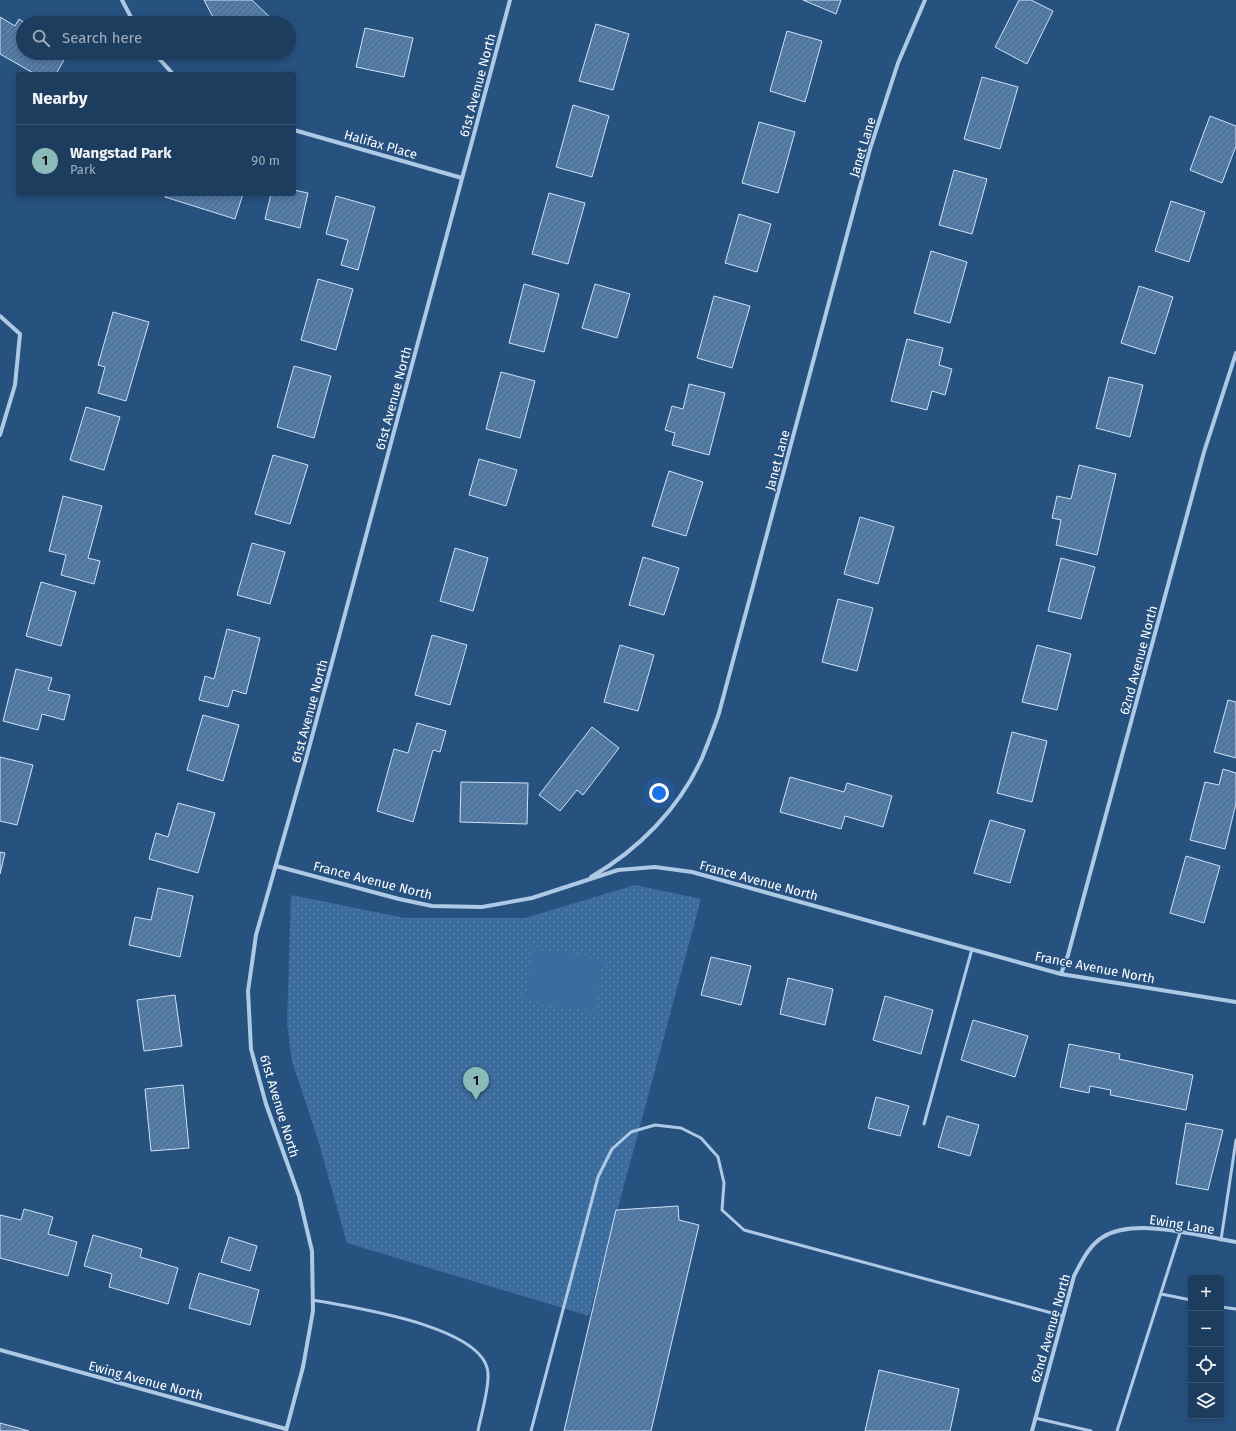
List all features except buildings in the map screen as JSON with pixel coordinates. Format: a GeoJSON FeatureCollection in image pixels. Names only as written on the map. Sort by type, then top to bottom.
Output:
{"type":"FeatureCollection","features":[{"type":"Feature","properties":{"kind":"street"},"geometry":{"type":"LineString","coordinates":[[122,0],[130,16]]}},
{"type":"Feature","properties":{"kind":"street","name":"61st Avenue North"},"geometry":{"type":"LineString","coordinates":[[286,1430],[303,1367],[313,1311],[312,1251],[299,1196],[266,1104],[252,1049],[248,991],[256,935],[276,866],[510,0]]}},
{"type":"Feature","properties":{"kind":"street","name":"Janet Lane"},"geometry":{"type":"LineString","coordinates":[[582,882],[614,864],[644,840],[676,802],[701,759],[719,713],[870,149],[898,63],[925,0]]}},
{"type":"Feature","properties":{"kind":"street"},"geometry":{"type":"LineString","coordinates":[[160,60],[171,72]]}},
{"type":"Feature","properties":{"kind":"street","name":"Halifax Place"},"geometry":{"type":"LineString","coordinates":[[296,131],[462,178]]}},
{"type":"Feature","properties":{"kind":"street"},"geometry":{"type":"LineString","coordinates":[[0,316],[20,334],[15,385],[0,435]]}},
{"type":"Feature","properties":{"kind":"street","name":"62nd Avenue North"},"geometry":{"type":"LineString","coordinates":[[1061,974],[1068,955],[1204,452],[1236,353]]}},
{"type":"Feature","properties":{"kind":"street","name":"France Avenue North"},"geometry":{"type":"LineString","coordinates":[[276,866],[399,899],[432,906],[482,907],[532,898],[618,870],[655,867],[692,872],[1061,974],[1236,1002]]}},
{"type":"Feature","properties":{"kind":"street","name":"Ewing Lane"},"geometry":{"type":"LineString","coordinates":[[1102,1237],[1123,1228],[1138,1228],[1236,1242]]}},
{"type":"Feature","properties":{"kind":"street","name":"62nd Avenue North"},"geometry":{"type":"LineString","coordinates":[[1032,1431],[1074,1276],[1085,1255],[1102,1237]]}},
{"type":"Feature","properties":{"kind":"street","name":"Ewing Avenue North"},"geometry":{"type":"LineString","coordinates":[[0,1350],[286,1430]]}},
{"type":"Feature","properties":{"kind":"lane"},"geometry":{"type":"LineString","coordinates":[[924,1124],[972,949]]}},
{"type":"Feature","properties":{"kind":"lane"},"geometry":{"type":"LineString","coordinates":[[531,1431],[598,1177],[612,1149],[630,1132],[655,1125],[681,1128],[701,1138],[718,1156],[724,1183],[722,1210],[744,1230],[1063,1316]]}},
{"type":"Feature","properties":{"kind":"lane"},"geometry":{"type":"LineString","coordinates":[[1220,1240],[1236,1140]]}},
{"type":"Feature","properties":{"kind":"lane"},"geometry":{"type":"LineString","coordinates":[[1117,1431],[1180,1233]]}},
{"type":"Feature","properties":{"kind":"lane"},"geometry":{"type":"LineString","coordinates":[[1161,1294],[1188,1299]]}},
{"type":"Feature","properties":{"kind":"lane"},"geometry":{"type":"LineString","coordinates":[[313,1300],[429,1325],[463,1340],[481,1355],[488,1373],[478,1431]]}},
{"type":"Feature","properties":{"kind":"lane"},"geometry":{"type":"LineString","coordinates":[[1224,1307],[1236,1309]]}},
{"type":"Feature","properties":{"kind":"lane"},"geometry":{"type":"LineString","coordinates":[[1035,1418],[1091,1431]]}},
{"type":"Feature","properties":{"kind":"shaded area"},"geometry":{"type":"Polygon","coordinates":[[[635,885],[701,899],[589,1316],[347,1243],[318,1140],[292,1061],[287,1023],[291,895],[405,918],[525,918],[635,885]]]}},
{"type":"Feature","properties":{"kind":"shaded area"},"geometry":{"type":"Polygon","coordinates":[[[534,949],[603,960],[594,1012],[525,1000],[534,949]]]}},
{"type":"Feature","properties":{"kind":"place","name":"Wangstad Park"},"geometry":{"type":"Point","coordinates":[476,1100]}}]}
